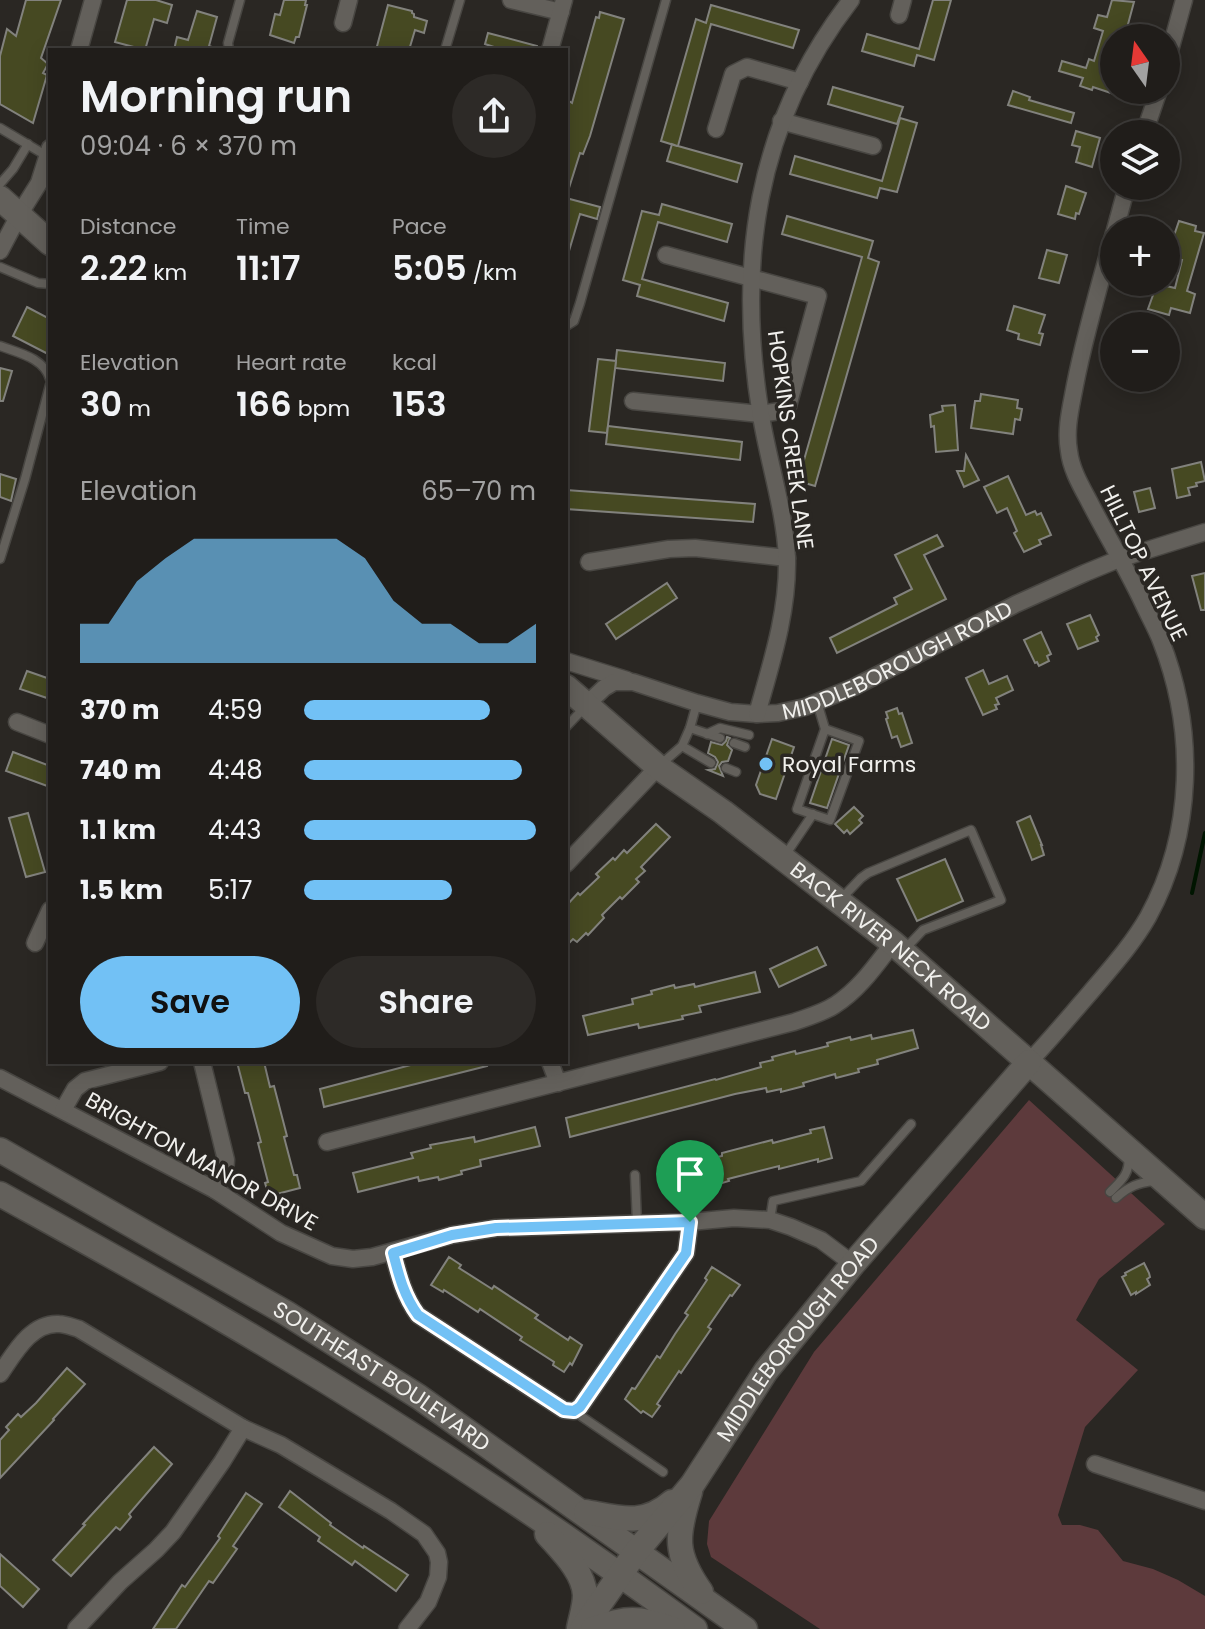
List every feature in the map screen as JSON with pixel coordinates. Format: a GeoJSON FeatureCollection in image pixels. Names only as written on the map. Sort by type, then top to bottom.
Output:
{"type":"FeatureCollection","features":[{"type":"Feature","properties":{"kind":"main road"},"geometry":{"type":"LineString","coordinates":[[0,198],[48,241]]}},
{"type":"Feature","properties":{"kind":"main road","name":"BACK RIVER NECK ROAD"},"geometry":{"type":"LineString","coordinates":[[568,689],[658,767],[688,786],[897,948],[1205,1217]]}},
{"type":"Feature","properties":{"kind":"main road","name":"MIDDLEBOROUGH ROAD"},"geometry":{"type":"LineString","coordinates":[[581,1629],[636,1552],[692,1485],[766,1371],[853,1264],[1029,1062]]}},
{"type":"Feature","properties":{"kind":"main road","name":"SOUTHEAST BOULEVARD"},"geometry":{"type":"LineString","coordinates":[[0,1150],[286,1313],[419,1397],[745,1629]]}},
{"type":"Feature","properties":{"kind":"main road","name":"SOUTHEAST BOULEVARD"},"geometry":{"type":"LineString","coordinates":[[0,1194],[224,1320],[420,1440],[621,1574],[695,1629]]}},
{"type":"Feature","properties":{"kind":"main road"},"geometry":{"type":"LineString","coordinates":[[581,1511],[632,1520],[664,1509],[692,1485]]}},
{"type":"Feature","properties":{"kind":"main road"},"geometry":{"type":"LineString","coordinates":[[692,1485],[682,1518],[679,1544],[687,1573],[709,1604]]}},
{"type":"Feature","properties":{"kind":"main road"},"geometry":{"type":"LineString","coordinates":[[520,1506],[563,1552],[584,1584],[586,1599],[581,1629]]}},
{"type":"Feature","properties":{"kind":"main road"},"geometry":{"type":"LineString","coordinates":[[593,1629],[627,1619],[649,1621],[673,1629]]}},
{"type":"Feature","properties":{"kind":"street"},"geometry":{"type":"LineString","coordinates":[[80,48],[93,0]]}},
{"type":"Feature","properties":{"kind":"street"},"geometry":{"type":"LineString","coordinates":[[343,23],[349,0]]}},
{"type":"Feature","properties":{"kind":"street"},"geometry":{"type":"LineString","coordinates":[[511,0],[563,6],[551,48]]}},
{"type":"Feature","properties":{"kind":"street","name":"HOPKINS CREEK LANE"},"geometry":{"type":"LineString","coordinates":[[757,714],[782,619],[787,558],[783,521],[760,414],[752,344],[753,241],[763,182],[781,121],[829,31],[851,0]]}},
{"type":"Feature","properties":{"kind":"street"},"geometry":{"type":"LineString","coordinates":[[1177,24],[1184,0]]}},
{"type":"Feature","properties":{"kind":"street"},"geometry":{"type":"LineString","coordinates":[[716,129],[733,74],[747,67],[800,82]]}},
{"type":"Feature","properties":{"kind":"street"},"geometry":{"type":"LineString","coordinates":[[781,121],[873,146]]}},
{"type":"Feature","properties":{"kind":"street"},"geometry":{"type":"LineString","coordinates":[[0,251],[39,183],[48,155]]}},
{"type":"Feature","properties":{"kind":"street"},"geometry":{"type":"LineString","coordinates":[[633,401],[760,414],[787,410],[818,296],[666,255]]}},
{"type":"Feature","properties":{"kind":"street","name":"HILLTOP AVENUE"},"geometry":{"type":"LineString","coordinates":[[1029,1062],[1117,962],[1148,916],[1173,855],[1181,826],[1185,787],[1186,750],[1174,680],[1161,641],[1077,477],[1069,454],[1067,430],[1100,282]]}},
{"type":"Feature","properties":{"kind":"street","name":"MIDDLEBOROUGH ROAD"},"geometry":{"type":"LineString","coordinates":[[568,662],[730,712],[778,713],[817,702],[864,682],[1016,604],[1119,559],[1205,532]]}},
{"type":"Feature","properties":{"kind":"street"},"geometry":{"type":"LineString","coordinates":[[589,562],[669,549],[695,548],[787,558]]}},
{"type":"Feature","properties":{"kind":"street"},"geometry":{"type":"LineString","coordinates":[[587,704],[614,682],[633,682]]}},
{"type":"Feature","properties":{"kind":"street"},"geometry":{"type":"LineString","coordinates":[[17,722],[48,734]]}},
{"type":"Feature","properties":{"kind":"street"},"geometry":{"type":"LineString","coordinates":[[568,862],[658,767]]}},
{"type":"Feature","properties":{"kind":"street"},"geometry":{"type":"LineString","coordinates":[[35,943],[48,914]]}},
{"type":"Feature","properties":{"kind":"street"},"geometry":{"type":"LineString","coordinates":[[327,1142],[794,1022],[821,1012],[849,994],[897,948]]}},
{"type":"Feature","properties":{"kind":"street"},"geometry":{"type":"LineString","coordinates":[[63,1110],[75,1089],[85,1081],[152,1064]]}},
{"type":"Feature","properties":{"kind":"street"},"geometry":{"type":"LineString","coordinates":[[202,1064],[226,1160],[225,1173],[215,1190]]}},
{"type":"Feature","properties":{"kind":"street"},"geometry":{"type":"LineString","coordinates":[[551,1064],[558,1083]]}},
{"type":"Feature","properties":{"kind":"street","name":"BRIGHTON MANOR DRIVE"},"geometry":{"type":"LineString","coordinates":[[0,1078],[215,1190],[281,1233],[332,1256],[363,1258],[393,1253],[452,1235],[496,1228],[734,1218],[770,1220],[791,1227],[821,1240],[853,1264]]}},
{"type":"Feature","properties":{"kind":"street"},"geometry":{"type":"LineString","coordinates":[[393,1253],[403,1291],[418,1315],[564,1410],[574,1411],[580,1407],[686,1253],[690,1222]]}},
{"type":"Feature","properties":{"kind":"street"},"geometry":{"type":"LineString","coordinates":[[0,1374],[34,1331],[45,1325],[60,1324],[79,1329],[243,1428],[281,1445],[391,1511],[424,1534],[437,1553],[439,1562],[438,1577],[428,1602],[407,1629]]}},
{"type":"Feature","properties":{"kind":"street"},"geometry":{"type":"LineString","coordinates":[[76,1629],[173,1532],[243,1428]]}},
{"type":"Feature","properties":{"kind":"street"},"geometry":{"type":"LineString","coordinates":[[1095,1464],[1205,1501]]}},
{"type":"Feature","properties":{"kind":"lane"},"geometry":{"type":"LineString","coordinates":[[229,48],[240,0]]}},
{"type":"Feature","properties":{"kind":"lane"},"geometry":{"type":"LineString","coordinates":[[446,48],[460,0]]}},
{"type":"Feature","properties":{"kind":"lane"},"geometry":{"type":"LineString","coordinates":[[568,325],[574,321],[580,303],[666,0]]}},
{"type":"Feature","properties":{"kind":"lane"},"geometry":{"type":"LineString","coordinates":[[0,128],[48,152]]}},
{"type":"Feature","properties":{"kind":"lane"},"geometry":{"type":"LineString","coordinates":[[0,184],[28,144]]}},
{"type":"Feature","properties":{"kind":"lane"},"geometry":{"type":"LineString","coordinates":[[0,267],[38,283],[48,284]]}},
{"type":"Feature","properties":{"kind":"lane"},"geometry":{"type":"LineString","coordinates":[[0,346],[38,362],[46,368],[48,375]]}},
{"type":"Feature","properties":{"kind":"lane"},"geometry":{"type":"LineString","coordinates":[[0,559],[48,390]]}},
{"type":"Feature","properties":{"kind":"lane"},"geometry":{"type":"LineString","coordinates":[[817,702],[825,729],[797,809],[830,820],[859,741],[825,729]]}},
{"type":"Feature","properties":{"kind":"lane"},"geometry":{"type":"LineString","coordinates":[[658,767],[682,746],[697,703]]}},
{"type":"Feature","properties":{"kind":"lane"},"geometry":{"type":"LineString","coordinates":[[568,725],[587,704]]}},
{"type":"Feature","properties":{"kind":"lane"},"geometry":{"type":"LineString","coordinates":[[690,728],[720,738]]}},
{"type":"Feature","properties":{"kind":"lane"},"geometry":{"type":"LineString","coordinates":[[707,734],[720,728],[749,735]]}},
{"type":"Feature","properties":{"kind":"lane"},"geometry":{"type":"LineString","coordinates":[[734,743],[745,747]]}},
{"type":"Feature","properties":{"kind":"lane"},"geometry":{"type":"LineString","coordinates":[[682,746],[711,763]]}},
{"type":"Feature","properties":{"kind":"lane"},"geometry":{"type":"LineString","coordinates":[[726,768],[736,772]]}},
{"type":"Feature","properties":{"kind":"lane"},"geometry":{"type":"LineString","coordinates":[[783,858],[813,814]]}},
{"type":"Feature","properties":{"kind":"lane"},"geometry":{"type":"LineString","coordinates":[[839,902],[868,873],[971,830],[1001,900],[923,930],[897,948]]}},
{"type":"Feature","properties":{"kind":"lane"},"geometry":{"type":"LineString","coordinates":[[770,1220],[773,1201],[861,1181],[911,1124]]}},
{"type":"Feature","properties":{"kind":"lane"},"geometry":{"type":"LineString","coordinates":[[1126,1149],[1127,1172],[1113,1195],[1133,1184],[1163,1180]]}},
{"type":"Feature","properties":{"kind":"lane"},"geometry":{"type":"LineString","coordinates":[[635,1175],[637,1223]]}},
{"type":"Feature","properties":{"kind":"lane"},"geometry":{"type":"LineString","coordinates":[[574,1411],[663,1472]]}},
{"type":"Feature","properties":{"kind":"shaded area"},"geometry":{"type":"Polygon","coordinates":[[[1029,1100],[1165,1224],[1099,1279],[1076,1320],[1138,1370],[1085,1427],[1058,1515],[1062,1525],[1080,1525],[1098,1530],[1123,1561],[1153,1569],[1205,1596],[1205,1629],[820,1629],[711,1557],[707,1544],[709,1521],[814,1352],[1029,1100]]]}},
{"type":"Feature","properties":{"kind":"building"},"geometry":{"type":"Polygon","coordinates":[[[26,0],[61,0],[41,58],[48,64],[43,73],[47,75],[33,123],[0,104],[0,56],[7,29],[16,36],[26,0]]]}},
{"type":"Feature","properties":{"kind":"building"},"geometry":{"type":"Polygon","coordinates":[[[127,0],[156,0],[172,5],[167,23],[154,19],[146,48],[115,42],[127,0]]]}},
{"type":"Feature","properties":{"kind":"building"},"geometry":{"type":"Polygon","coordinates":[[[284,0],[306,0],[299,37],[294,43],[270,35],[275,14],[280,15],[284,0]]]}},
{"type":"Feature","properties":{"kind":"building"},"geometry":{"type":"Polygon","coordinates":[[[933,0],[951,0],[934,60],[917,55],[914,66],[862,51],[867,34],[919,49],[933,0]]]}},
{"type":"Feature","properties":{"kind":"building"},"geometry":{"type":"Polygon","coordinates":[[[1112,0],[1134,2],[1128,24],[1100,24],[1100,30],[1094,28],[1098,15],[1107,17],[1112,0]]]}},
{"type":"Feature","properties":{"kind":"building"},"geometry":{"type":"Polygon","coordinates":[[[388,5],[412,11],[414,17],[427,21],[424,33],[415,30],[410,48],[377,48],[388,5]]]}},
{"type":"Feature","properties":{"kind":"building"},"geometry":{"type":"Polygon","coordinates":[[[711,5],[799,30],[793,48],[711,24],[678,146],[742,164],[737,182],[667,161],[672,144],[661,141],[696,19],[706,23],[711,5]]]}},
{"type":"Feature","properties":{"kind":"building"},"geometry":{"type":"Polygon","coordinates":[[[197,11],[217,17],[209,46],[212,48],[174,48],[177,37],[188,40],[197,11]]]}},
{"type":"Feature","properties":{"kind":"building"},"geometry":{"type":"Polygon","coordinates":[[[600,12],[624,19],[590,136],[583,154],[580,153],[568,188],[568,104],[569,101],[572,103],[596,17],[599,18],[600,12]]]}},
{"type":"Feature","properties":{"kind":"building"},"geometry":{"type":"Polygon","coordinates":[[[488,33],[537,48],[494,48],[485,44],[488,33]]]}},
{"type":"Feature","properties":{"kind":"building"},"geometry":{"type":"Polygon","coordinates":[[[1100,41],[1100,89],[1080,86],[1083,78],[1059,71],[1062,61],[1086,68],[1089,59],[1094,61],[1100,41]]]}},
{"type":"Feature","properties":{"kind":"building"},"geometry":{"type":"Polygon","coordinates":[[[833,87],[903,107],[897,124],[828,104],[833,87]]]}},
{"type":"Feature","properties":{"kind":"building"},"geometry":{"type":"Polygon","coordinates":[[[1013,91],[1030,97],[1029,100],[1074,113],[1071,123],[1008,105],[1013,91]]]}},
{"type":"Feature","properties":{"kind":"building"},"geometry":{"type":"Polygon","coordinates":[[[900,118],[917,123],[897,192],[880,188],[877,198],[790,174],[795,156],[882,181],[900,118]]]}},
{"type":"Feature","properties":{"kind":"building"},"geometry":{"type":"Polygon","coordinates":[[[1076,131],[1100,138],[1092,167],[1076,162],[1080,147],[1072,145],[1076,131]]]}},
{"type":"Feature","properties":{"kind":"building"},"geometry":{"type":"Polygon","coordinates":[[[1066,186],[1086,193],[1075,219],[1058,214],[1066,186]]]}},
{"type":"Feature","properties":{"kind":"building"},"geometry":{"type":"Polygon","coordinates":[[[568,199],[600,207],[597,219],[580,214],[569,251],[568,199]]]}},
{"type":"Feature","properties":{"kind":"building"},"geometry":{"type":"Polygon","coordinates":[[[662,204],[732,224],[727,242],[658,222],[642,279],[728,303],[724,321],[637,296],[640,285],[623,280],[642,211],[659,215],[662,204]]]}},
{"type":"Feature","properties":{"kind":"building"},"geometry":{"type":"Polygon","coordinates":[[[787,216],[873,241],[868,258],[879,262],[815,486],[798,481],[862,257],[782,234],[787,216]]]}},
{"type":"Feature","properties":{"kind":"building"},"geometry":{"type":"Polygon","coordinates":[[[1180,221],[1196,226],[1195,231],[1204,233],[1187,291],[1195,294],[1190,313],[1171,308],[1170,312],[1148,309],[1153,296],[1180,296],[1180,221]]]}},
{"type":"Feature","properties":{"kind":"building"},"geometry":{"type":"Polygon","coordinates":[[[1047,250],[1067,255],[1059,283],[1039,278],[1047,250]]]}},
{"type":"Feature","properties":{"kind":"building"},"geometry":{"type":"Polygon","coordinates":[[[1014,306],[1045,315],[1039,333],[1043,334],[1040,345],[1018,339],[1019,334],[1007,330],[1014,306]]]}},
{"type":"Feature","properties":{"kind":"building"},"geometry":{"type":"Polygon","coordinates":[[[27,307],[48,318],[48,354],[13,336],[27,307]]]}},
{"type":"Feature","properties":{"kind":"building"},"geometry":{"type":"Polygon","coordinates":[[[617,350],[725,363],[723,381],[615,368],[617,350]]]}},
{"type":"Feature","properties":{"kind":"building"},"geometry":{"type":"Polygon","coordinates":[[[598,359],[616,361],[607,433],[589,431],[598,359]]]}},
{"type":"Feature","properties":{"kind":"building"},"geometry":{"type":"Polygon","coordinates":[[[0,368],[12,371],[3,401],[0,401],[0,368]]]}},
{"type":"Feature","properties":{"kind":"building"},"geometry":{"type":"Polygon","coordinates":[[[981,394],[1018,400],[1017,408],[1022,409],[1020,420],[1015,419],[1013,434],[971,428],[975,401],[980,401],[981,394]]]}},
{"type":"Feature","properties":{"kind":"building"},"geometry":{"type":"Polygon","coordinates":[[[955,405],[958,450],[936,452],[930,415],[943,411],[942,406],[955,405]]]}},
{"type":"Feature","properties":{"kind":"building"},"geometry":{"type":"Polygon","coordinates":[[[608,426],[742,442],[740,460],[606,444],[608,426]]]}},
{"type":"Feature","properties":{"kind":"building"},"geometry":{"type":"Polygon","coordinates":[[[966,455],[979,480],[964,487],[957,471],[964,471],[966,455]]]}},
{"type":"Feature","properties":{"kind":"building"},"geometry":{"type":"Polygon","coordinates":[[[1201,462],[1205,481],[1188,488],[1190,495],[1177,498],[1172,469],[1201,462]]]}},
{"type":"Feature","properties":{"kind":"building"},"geometry":{"type":"Polygon","coordinates":[[[0,474],[16,479],[11,501],[0,497],[0,474]]]}},
{"type":"Feature","properties":{"kind":"building"},"geometry":{"type":"Polygon","coordinates":[[[1008,476],[1026,515],[1035,511],[1037,515],[1041,513],[1051,535],[1024,552],[1014,533],[1017,531],[1007,508],[997,513],[984,487],[1008,476]]]}},
{"type":"Feature","properties":{"kind":"building"},"geometry":{"type":"Polygon","coordinates":[[[1150,488],[1155,508],[1139,512],[1134,492],[1150,488]]]}},
{"type":"Feature","properties":{"kind":"building"},"geometry":{"type":"Polygon","coordinates":[[[568,490],[755,504],[753,522],[568,509],[568,490]]]}},
{"type":"Feature","properties":{"kind":"building"},"geometry":{"type":"Polygon","coordinates":[[[937,535],[943,546],[924,555],[946,599],[837,653],[830,638],[897,604],[894,598],[912,589],[895,555],[937,535]]]}},
{"type":"Feature","properties":{"kind":"building"},"geometry":{"type":"Polygon","coordinates":[[[1205,573],[1205,610],[1201,610],[1192,576],[1205,573]]]}},
{"type":"Feature","properties":{"kind":"building"},"geometry":{"type":"Polygon","coordinates":[[[667,583],[677,598],[616,639],[606,624],[667,583]]]}},
{"type":"Feature","properties":{"kind":"building"},"geometry":{"type":"Polygon","coordinates":[[[1090,615],[1099,635],[1096,637],[1098,641],[1078,649],[1067,624],[1090,615]]]}},
{"type":"Feature","properties":{"kind":"building"},"geometry":{"type":"Polygon","coordinates":[[[1041,632],[1051,654],[1047,656],[1049,661],[1039,666],[1024,640],[1041,632]]]}},
{"type":"Feature","properties":{"kind":"building"},"geometry":{"type":"Polygon","coordinates":[[[983,670],[989,684],[1007,676],[1013,690],[996,698],[999,704],[995,705],[997,709],[983,715],[966,678],[983,670]]]}},
{"type":"Feature","properties":{"kind":"building"},"geometry":{"type":"Polygon","coordinates":[[[27,671],[48,678],[48,698],[20,689],[27,671]]]}},
{"type":"Feature","properties":{"kind":"building"},"geometry":{"type":"Polygon","coordinates":[[[897,708],[899,714],[902,713],[912,743],[901,747],[897,736],[892,738],[886,719],[886,712],[897,708]]]}},
{"type":"Feature","properties":{"kind":"building"},"geometry":{"type":"Polygon","coordinates":[[[727,737],[730,738],[727,745],[732,750],[728,761],[719,766],[723,776],[708,770],[715,769],[718,762],[708,753],[711,742],[722,745],[727,737]]]}},
{"type":"Feature","properties":{"kind":"building"},"geometry":{"type":"Polygon","coordinates":[[[772,739],[794,747],[776,799],[760,794],[756,785],[772,739]]]}},
{"type":"Feature","properties":{"kind":"building","name":"Royal Farms"},"geometry":{"type":"Polygon","coordinates":[[[832,739],[849,745],[827,808],[810,803],[832,739]]]}},
{"type":"Feature","properties":{"kind":"building"},"geometry":{"type":"Polygon","coordinates":[[[13,752],[48,765],[48,786],[6,771],[13,752]]]}},
{"type":"Feature","properties":{"kind":"building"},"geometry":{"type":"Polygon","coordinates":[[[854,807],[863,816],[859,820],[862,823],[850,834],[847,830],[844,833],[835,824],[854,807]]]}},
{"type":"Feature","properties":{"kind":"building"},"geometry":{"type":"Polygon","coordinates":[[[28,813],[45,872],[26,877],[9,818],[28,813]]]}},
{"type":"Feature","properties":{"kind":"building"},"geometry":{"type":"Polygon","coordinates":[[[1030,816],[1044,855],[1032,860],[1017,822],[1030,816]]]}},
{"type":"Feature","properties":{"kind":"building"},"geometry":{"type":"Polygon","coordinates":[[[656,824],[670,837],[641,867],[645,871],[636,879],[639,882],[602,915],[604,918],[588,935],[586,933],[577,942],[573,939],[568,944],[568,904],[599,877],[596,874],[613,858],[615,860],[624,850],[627,853],[656,824]]]}},
{"type":"Feature","properties":{"kind":"building"},"geometry":{"type":"Polygon","coordinates":[[[945,859],[963,901],[917,921],[897,879],[945,859]]]}},
{"type":"Feature","properties":{"kind":"building"},"geometry":{"type":"Polygon","coordinates":[[[817,947],[826,965],[779,987],[770,969],[817,947]]]}},
{"type":"Feature","properties":{"kind":"building"},"geometry":{"type":"Polygon","coordinates":[[[755,972],[760,992],[699,1006],[701,1012],[682,1016],[683,1019],[639,1028],[638,1024],[588,1035],[583,1016],[633,1004],[632,999],[674,985],[675,988],[694,984],[695,987],[755,972]]]}},
{"type":"Feature","properties":{"kind":"building"},"geometry":{"type":"Polygon","coordinates":[[[913,1030],[918,1048],[877,1060],[878,1064],[858,1069],[859,1072],[836,1078],[835,1074],[781,1092],[781,1089],[767,1092],[766,1088],[735,1094],[570,1137],[566,1118],[716,1080],[761,1067],[760,1063],[773,1060],[772,1057],[828,1046],[827,1043],[850,1037],[851,1040],[871,1035],[872,1039],[913,1030]]]}},
{"type":"Feature","properties":{"kind":"building"},"geometry":{"type":"Polygon","coordinates":[[[238,1064],[264,1064],[270,1087],[274,1086],[287,1136],[284,1137],[300,1188],[269,1196],[258,1143],[261,1142],[248,1093],[245,1093],[238,1064]]]}},
{"type":"Feature","properties":{"kind":"building"},"geometry":{"type":"Polygon","coordinates":[[[414,1064],[487,1066],[324,1107],[320,1089],[414,1064]]]}},
{"type":"Feature","properties":{"kind":"building"},"geometry":{"type":"Polygon","coordinates":[[[535,1127],[540,1146],[480,1160],[481,1166],[439,1180],[438,1177],[419,1181],[418,1177],[358,1192],[353,1173],[413,1158],[411,1153],[431,1148],[430,1145],[474,1137],[475,1142],[535,1127]]]}},
{"type":"Feature","properties":{"kind":"building"},"geometry":{"type":"Polygon","coordinates":[[[824,1127],[832,1158],[779,1169],[779,1166],[728,1179],[678,1198],[670,1166],[722,1156],[722,1153],[772,1140],[773,1143],[824,1127]]]}},
{"type":"Feature","properties":{"kind":"building"},"geometry":{"type":"Polygon","coordinates":[[[449,1257],[461,1265],[459,1268],[492,1289],[494,1286],[538,1315],[535,1318],[568,1340],[570,1337],[582,1345],[572,1365],[570,1363],[564,1372],[520,1340],[522,1337],[480,1309],[478,1312],[431,1285],[449,1257]]]}},
{"type":"Feature","properties":{"kind":"building"},"geometry":{"type":"Polygon","coordinates":[[[1144,1263],[1150,1285],[1131,1295],[1122,1277],[1144,1263]]]}},
{"type":"Feature","properties":{"kind":"building"},"geometry":{"type":"Polygon","coordinates":[[[712,1267],[740,1285],[708,1327],[711,1329],[681,1373],[679,1371],[652,1417],[643,1411],[641,1413],[625,1399],[657,1356],[660,1358],[688,1315],[685,1313],[712,1267]]]}},
{"type":"Feature","properties":{"kind":"building"},"geometry":{"type":"Polygon","coordinates":[[[67,1368],[85,1384],[0,1478],[0,1440],[9,1430],[6,1427],[18,1414],[21,1417],[36,1403],[67,1368]]]}},
{"type":"Feature","properties":{"kind":"building"},"geometry":{"type":"Polygon","coordinates":[[[154,1447],[172,1464],[129,1514],[131,1517],[120,1530],[116,1527],[71,1576],[53,1560],[154,1447]]]}},
{"type":"Feature","properties":{"kind":"building"},"geometry":{"type":"Polygon","coordinates":[[[290,1491],[330,1525],[408,1575],[396,1591],[355,1561],[352,1565],[318,1541],[320,1537],[279,1507],[290,1491]]]}},
{"type":"Feature","properties":{"kind":"building"},"geometry":{"type":"Polygon","coordinates":[[[246,1493],[262,1504],[233,1546],[237,1549],[213,1583],[209,1581],[176,1629],[153,1629],[182,1585],[185,1587],[220,1538],[218,1536],[246,1493]]]}},
{"type":"Feature","properties":{"kind":"building"},"geometry":{"type":"Polygon","coordinates":[[[0,1554],[39,1589],[23,1607],[0,1586],[0,1554]]]}},
{"type":"Feature","properties":{"kind":"waterway"},"geometry":{"type":"LineString","coordinates":[[1192,893],[1205,833]]}},
{"type":"Feature","properties":{"kind":"place","name":"Royal Farms"},"geometry":{"type":"Point","coordinates":[766,764]}},
{"type":"Feature","properties":{"kind":"route"},"geometry":{"type":"LineString","coordinates":[[690,1222],[686,1253],[580,1407],[574,1411],[564,1410],[418,1315],[403,1291],[393,1253],[452,1235],[496,1228],[690,1222]]}}]}
